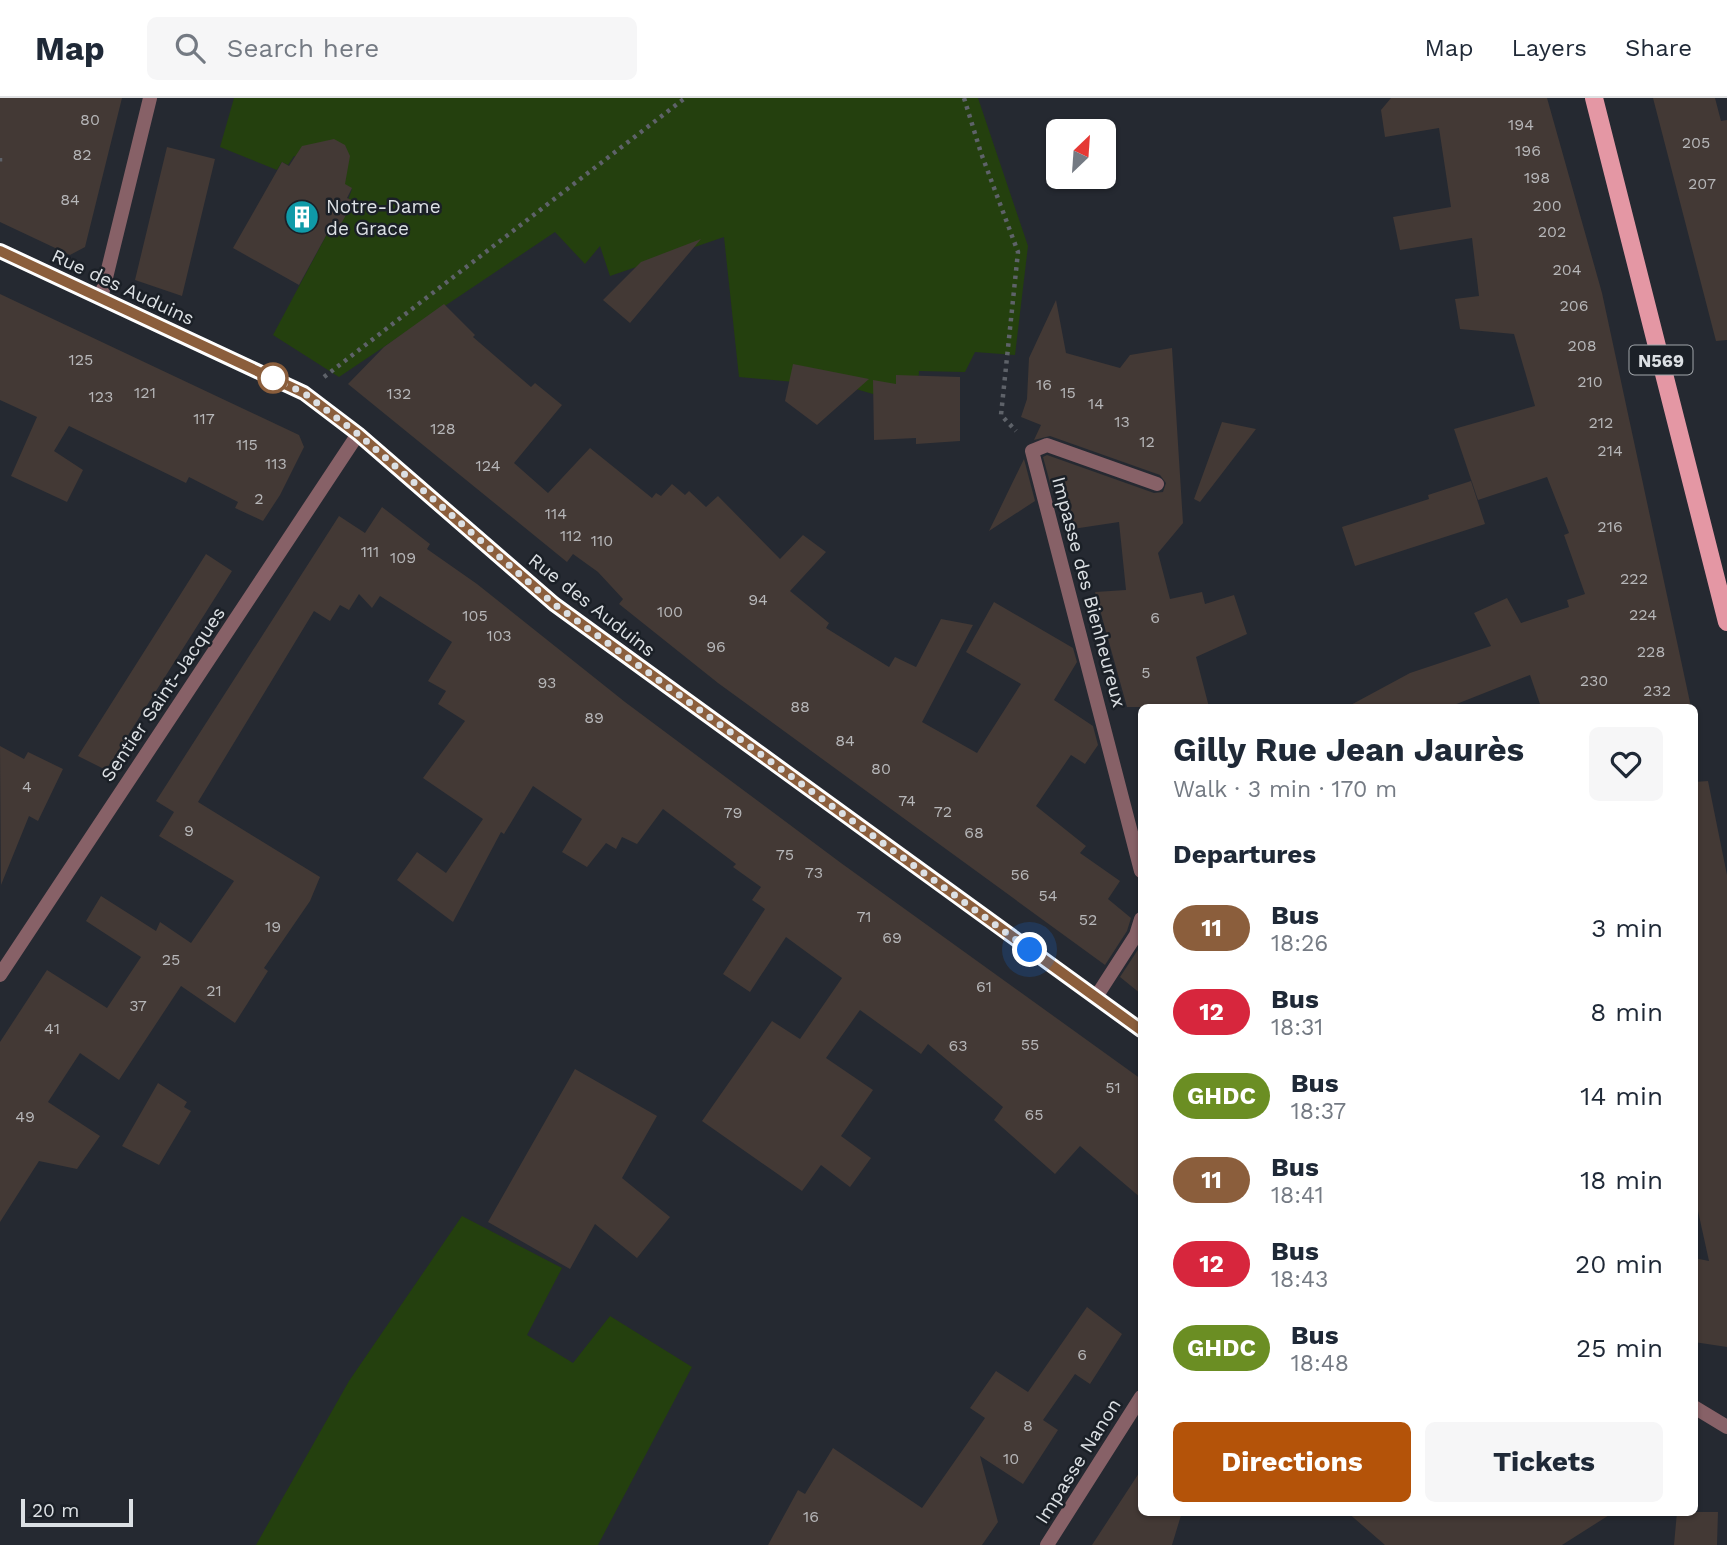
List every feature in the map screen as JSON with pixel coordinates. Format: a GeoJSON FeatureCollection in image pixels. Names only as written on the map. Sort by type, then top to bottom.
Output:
{"type":"FeatureCollection","features":[{"type":"Feature","properties":{"kind":"main road","name":"N569"},"geometry":{"type":"LineString","coordinates":[[1594,98],[1727,622]]}},
{"type":"Feature","properties":{"kind":"street"},"geometry":{"type":"LineString","coordinates":[[101,298],[150,98]]}},
{"type":"Feature","properties":{"kind":"street","name":"Rue des Auduins"},"geometry":{"type":"LineString","coordinates":[[0,251],[304,393],[358,434],[554,604],[1138,1028]]}},
{"type":"Feature","properties":{"kind":"street","name":"Sentier Saint-Jacques"},"geometry":{"type":"LineString","coordinates":[[0,975],[358,434]]}},
{"type":"Feature","properties":{"kind":"street","name":"Impasse des Bienheureux"},"geometry":{"type":"LineString","coordinates":[[1138,859],[1032,451],[1047,445],[1157,484]]}},
{"type":"Feature","properties":{"kind":"street"},"geometry":{"type":"LineString","coordinates":[[1096,997],[1138,929]]}},
{"type":"Feature","properties":{"kind":"street","name":"Impasse Nanon"},"geometry":{"type":"LineString","coordinates":[[1047,1545],[1138,1402]]}},
{"type":"Feature","properties":{"kind":"street"},"geometry":{"type":"LineString","coordinates":[[1698,1409],[1727,1427]]}},
{"type":"Feature","properties":{"kind":"path"},"geometry":{"type":"LineString","coordinates":[[304,393],[685,98]]}},
{"type":"Feature","properties":{"kind":"path"},"geometry":{"type":"LineString","coordinates":[[964,98],[1017,253],[1002,415],[1032,451]]}},
{"type":"Feature","properties":{"kind":"path"},"geometry":{"type":"LineString","coordinates":[[0,158],[0,165]]}},
{"type":"Feature","properties":{"kind":"green space"},"geometry":{"type":"Polygon","coordinates":[[[234,98],[978,98],[1028,246],[1015,355],[975,352],[965,372],[919,371],[918,385],[873,394],[849,387],[739,377],[724,237],[610,276],[600,246],[585,264],[555,232],[339,377],[273,335],[328,232],[335,235],[352,189],[294,156],[288,165],[282,162],[277,170],[220,147],[234,98]]]}},
{"type":"Feature","properties":{"kind":"green space"},"geometry":{"type":"Polygon","coordinates":[[[462,1216],[562,1268],[527,1335],[573,1363],[610,1316],[692,1367],[598,1545],[256,1545],[349,1381],[462,1216]]]}},
{"type":"Feature","properties":{"kind":"building"},"geometry":{"type":"Polygon","coordinates":[[[0,98],[122,98],[85,247],[70,255],[0,222],[0,98]]]}},
{"type":"Feature","properties":{"kind":"building"},"geometry":{"type":"Polygon","coordinates":[[[1391,98],[1547,98],[1602,293],[1690,704],[1540,704],[1530,675],[1457,704],[1353,704],[1410,673],[1491,646],[1474,613],[1507,598],[1521,623],[1569,607],[1567,600],[1585,594],[1564,535],[1569,533],[1547,477],[1478,500],[1454,429],[1535,406],[1514,334],[1460,329],[1455,299],[1479,296],[1472,238],[1400,250],[1393,217],[1451,207],[1439,128],[1385,137],[1381,110],[1391,98]]]}},
{"type":"Feature","properties":{"kind":"building"},"geometry":{"type":"Polygon","coordinates":[[[1653,98],[1715,98],[1721,121],[1727,120],[1727,340],[1716,341],[1653,98]]]}},
{"type":"Feature","properties":{"kind":"building","name":"Notre-Dame de Grace"},"geometry":{"type":"Polygon","coordinates":[[[334,139],[345,145],[350,156],[345,184],[352,188],[347,198],[354,201],[334,236],[328,232],[299,285],[233,248],[282,162],[289,166],[302,146],[334,139]]]}},
{"type":"Feature","properties":{"kind":"building"},"geometry":{"type":"Polygon","coordinates":[[[167,147],[215,159],[182,296],[135,280],[167,147]]]}},
{"type":"Feature","properties":{"kind":"building"},"geometry":{"type":"Polygon","coordinates":[[[701,239],[630,323],[603,300],[641,262],[701,239]]]}},
{"type":"Feature","properties":{"kind":"building"},"geometry":{"type":"Polygon","coordinates":[[[0,294],[299,435],[304,447],[280,495],[263,521],[235,508],[238,502],[189,477],[186,483],[69,426],[54,451],[83,470],[67,502],[11,476],[37,417],[0,400],[0,294]]]}},
{"type":"Feature","properties":{"kind":"building"},"geometry":{"type":"Polygon","coordinates":[[[1056,300],[1066,353],[1120,368],[1130,355],[1172,348],[1183,523],[1158,553],[1170,599],[1202,592],[1205,604],[1234,595],[1247,634],[1196,657],[1208,704],[1138,704],[1138,707],[1127,707],[1095,592],[1126,590],[1119,522],[1066,530],[1061,485],[1052,490],[1043,457],[1047,455],[1154,493],[1163,492],[1166,483],[1160,475],[1050,436],[1034,440],[1041,425],[1021,417],[1027,399],[1029,358],[1056,300]]]}},
{"type":"Feature","properties":{"kind":"building"},"geometry":{"type":"Polygon","coordinates":[[[444,304],[475,335],[473,337],[531,387],[535,383],[562,405],[514,463],[548,493],[590,448],[652,498],[656,493],[661,496],[672,484],[685,495],[689,491],[706,507],[718,496],[780,559],[803,535],[826,552],[790,591],[829,623],[826,628],[889,667],[895,657],[916,667],[941,619],[973,625],[922,722],[977,753],[1021,684],[966,652],[994,602],[1073,648],[1077,662],[1054,700],[1093,726],[1098,745],[1085,764],[1071,755],[1036,806],[1086,846],[1080,853],[1120,881],[1108,899],[1131,918],[1127,931],[1105,965],[718,683],[619,604],[623,599],[598,572],[573,554],[567,562],[348,384],[384,347],[444,304]]]}},
{"type":"Feature","properties":{"kind":"building"},"geometry":{"type":"Polygon","coordinates":[[[793,364],[869,379],[817,425],[785,401],[793,364]]]}},
{"type":"Feature","properties":{"kind":"building"},"geometry":{"type":"Polygon","coordinates":[[[896,375],[960,377],[960,441],[916,444],[916,438],[874,440],[873,380],[896,384],[896,375]]]}},
{"type":"Feature","properties":{"kind":"building"},"geometry":{"type":"Polygon","coordinates":[[[1222,422],[1256,429],[1200,502],[1194,499],[1222,422]]]}},
{"type":"Feature","properties":{"kind":"building"},"geometry":{"type":"Polygon","coordinates":[[[1024,459],[1035,501],[989,531],[1024,459]]]}},
{"type":"Feature","properties":{"kind":"building"},"geometry":{"type":"Polygon","coordinates":[[[1471,481],[1485,524],[1355,566],[1342,527],[1429,499],[1428,495],[1471,481]]]}},
{"type":"Feature","properties":{"kind":"building"},"geometry":{"type":"Polygon","coordinates":[[[382,507],[430,544],[427,549],[477,584],[625,702],[841,863],[1138,1077],[1138,1195],[1080,1146],[1055,1174],[994,1120],[1003,1107],[928,1044],[921,1054],[860,1010],[826,1058],[873,1090],[841,1136],[871,1158],[850,1187],[821,1165],[802,1191],[702,1121],[772,1021],[800,1039],[842,978],[786,937],[750,992],[723,974],[765,909],[752,900],[761,887],[733,867],[736,864],[663,809],[637,844],[622,837],[616,849],[606,843],[587,867],[562,852],[582,819],[533,786],[504,834],[501,832],[453,922],[397,880],[417,852],[446,873],[483,819],[423,778],[465,721],[438,704],[446,691],[428,681],[452,642],[380,596],[372,608],[359,594],[349,610],[340,605],[330,621],[314,611],[198,802],[320,877],[310,901],[264,968],[268,971],[235,1023],[181,986],[119,1080],[80,1053],[48,1102],[100,1136],[77,1169],[39,1161],[0,1222],[0,1042],[47,970],[107,1008],[141,957],[86,921],[101,896],[156,931],[160,922],[191,943],[234,881],[159,836],[174,812],[156,801],[339,516],[365,533],[382,507]]]}},
{"type":"Feature","properties":{"kind":"building"},"geometry":{"type":"Polygon","coordinates":[[[206,554],[232,571],[106,770],[78,756],[206,554]]]}},
{"type":"Feature","properties":{"kind":"building"},"geometry":{"type":"Polygon","coordinates":[[[0,746],[24,759],[28,752],[63,769],[38,821],[29,816],[1,885],[0,746]]]}},
{"type":"Feature","properties":{"kind":"building"},"geometry":{"type":"Polygon","coordinates":[[[1708,781],[1727,875],[1727,1347],[1698,1343],[1698,1259],[1709,1261],[1698,1211],[1698,782],[1708,781]]]}},
{"type":"Feature","properties":{"kind":"building"},"geometry":{"type":"Polygon","coordinates":[[[1138,950],[1138,992],[1120,977],[1138,950]]]}},
{"type":"Feature","properties":{"kind":"building"},"geometry":{"type":"Polygon","coordinates":[[[575,1069],[657,1116],[622,1178],[670,1217],[637,1258],[595,1224],[570,1269],[488,1222],[575,1069]]]}},
{"type":"Feature","properties":{"kind":"building"},"geometry":{"type":"Polygon","coordinates":[[[158,1083],[187,1102],[184,1107],[191,1111],[159,1165],[122,1146],[158,1083]]]}},
{"type":"Feature","properties":{"kind":"building"},"geometry":{"type":"Polygon","coordinates":[[[1087,1307],[1122,1334],[1090,1384],[1075,1374],[1043,1420],[1058,1430],[1023,1484],[980,1456],[998,1522],[982,1545],[768,1545],[798,1490],[805,1494],[833,1448],[922,1508],[985,1418],[970,1408],[996,1371],[1028,1392],[1087,1307]]]}},
{"type":"Feature","properties":{"kind":"building"},"geometry":{"type":"Polygon","coordinates":[[[1138,1475],[1138,1516],[1181,1516],[1172,1545],[1092,1545],[1138,1475]]]}},
{"type":"Feature","properties":{"kind":"building"},"geometry":{"type":"Polygon","coordinates":[[[1718,1512],[1717,1545],[1674,1545],[1677,1516],[1718,1512]]]}},
{"type":"Feature","properties":{"kind":"building"},"geometry":{"type":"Polygon","coordinates":[[[1352,1516],[1608,1516],[1562,1545],[1385,1545],[1352,1516]]]}},
{"type":"Feature","properties":{"kind":"bus line","name":"11"},"geometry":{"type":"LineString","coordinates":[[0,251],[304,393],[358,434],[554,604],[1138,1028]]}},
{"type":"Feature","properties":{"kind":"place","name":"Notre-Dame de Grace"},"geometry":{"type":"Point","coordinates":[302,217]}},
{"type":"Feature","properties":{"kind":"route"},"geometry":{"type":"LineString","coordinates":[[273,378],[304,393],[358,434],[554,604],[1030,950]]}}]}
